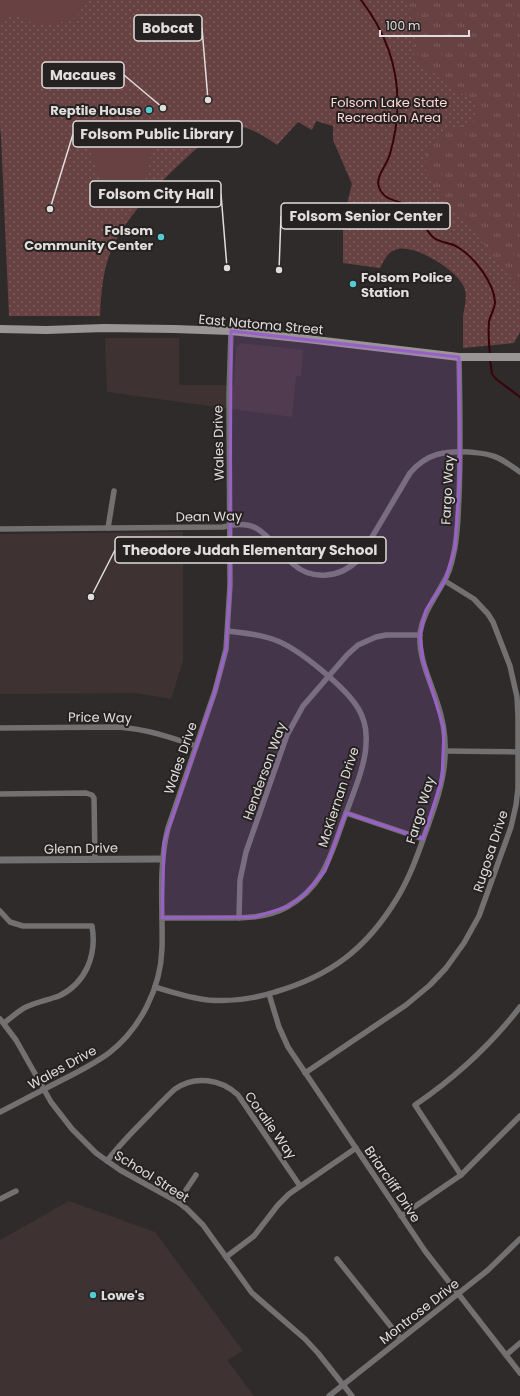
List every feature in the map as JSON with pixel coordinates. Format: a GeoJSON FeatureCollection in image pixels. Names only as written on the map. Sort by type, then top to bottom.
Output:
{"type":"FeatureCollection","features":[{"type":"Feature","properties":{"kind":"main road","name":"East Natoma Street"},"geometry":{"type":"LineString","coordinates":[[0,329],[46,330],[104,328],[231,331],[459,357],[520,357]]}},
{"type":"Feature","properties":{"kind":"street","name":"Wales Drive"},"geometry":{"type":"LineString","coordinates":[[0,1112],[98,1060],[121,1042],[145,1010],[155,986],[162,950],[162,859],[168,828],[221,670],[226,649],[230,585],[229,394],[231,331]]}},
{"type":"Feature","properties":{"kind":"street","name":"Fargo Way"},"geometry":{"type":"LineString","coordinates":[[155,986],[182,995],[210,1000],[244,999],[293,987],[315,978],[346,958],[365,941],[379,926],[397,899],[407,880],[438,794],[444,768],[444,729],[441,713],[423,660],[420,635],[426,610],[444,581],[450,568],[455,548],[460,452],[459,357]]}},
{"type":"Feature","properties":{"kind":"street","name":"Dean Way"},"geometry":{"type":"LineString","coordinates":[[0,529],[223,527],[238,524],[246,525],[261,531],[270,538],[292,563],[304,571],[324,575],[338,573],[352,566],[362,555],[407,477],[414,468],[427,458],[438,454],[460,452]]}},
{"type":"Feature","properties":{"kind":"street"},"geometry":{"type":"LineString","coordinates":[[460,452],[479,453],[493,456],[520,472]]}},
{"type":"Feature","properties":{"kind":"street"},"geometry":{"type":"LineString","coordinates":[[108,528],[114,491]]}},
{"type":"Feature","properties":{"kind":"street","name":"Rugosa Drive"},"geometry":{"type":"LineString","coordinates":[[305,1073],[406,1006],[446,968],[464,943],[479,916],[511,827],[518,788],[519,752],[515,685],[510,666],[493,622],[482,606],[474,598],[444,581]]}},
{"type":"Feature","properties":{"kind":"street","name":"McKiernan Drive"},"geometry":{"type":"LineString","coordinates":[[162,918],[255,917],[278,911],[295,902],[314,886],[327,866],[364,761],[366,732],[360,713],[353,700],[328,676],[304,656],[285,644],[264,636],[228,631]]}},
{"type":"Feature","properties":{"kind":"street","name":"Henderson Way"},"geometry":{"type":"LineString","coordinates":[[239,918],[239,894],[243,866],[287,735],[303,706],[347,654],[358,645],[386,635],[420,635]]}},
{"type":"Feature","properties":{"kind":"street","name":"Price Way"},"geometry":{"type":"LineString","coordinates":[[0,728],[135,728],[161,734],[196,746]]}},
{"type":"Feature","properties":{"kind":"street"},"geometry":{"type":"LineString","coordinates":[[445,751],[519,752]]}},
{"type":"Feature","properties":{"kind":"street"},"geometry":{"type":"LineString","coordinates":[[0,794],[86,793],[92,795],[94,798],[95,859]]}},
{"type":"Feature","properties":{"kind":"street"},"geometry":{"type":"LineString","coordinates":[[346,812],[423,839]]}},
{"type":"Feature","properties":{"kind":"street","name":"Glenn Drive"},"geometry":{"type":"LineString","coordinates":[[0,860],[162,859]]}},
{"type":"Feature","properties":{"kind":"street"},"geometry":{"type":"LineString","coordinates":[[0,912],[10,922],[23,926],[92,926],[94,943],[88,967],[82,977],[73,986],[59,996],[25,1008],[2,1021]]}},
{"type":"Feature","properties":{"kind":"street","name":"Briarcliff Drive"},"geometry":{"type":"LineString","coordinates":[[269,994],[283,1038],[305,1073],[425,1251],[520,1373]]}},
{"type":"Feature","properties":{"kind":"street"},"geometry":{"type":"LineString","coordinates":[[461,1174],[415,1105],[453,1078],[472,1061],[497,1036],[520,1007]]}},
{"type":"Feature","properties":{"kind":"street","name":"School Street"},"geometry":{"type":"LineString","coordinates":[[2,1021],[24,1053],[43,1090],[54,1107],[72,1129],[107,1161],[135,1179],[178,1202],[191,1213],[203,1225],[252,1293],[305,1339],[352,1396]]}},
{"type":"Feature","properties":{"kind":"street","name":"Coralie Way"},"geometry":{"type":"LineString","coordinates":[[107,1161],[127,1136],[174,1090],[187,1083],[207,1080],[226,1086],[238,1095],[300,1186]]}},
{"type":"Feature","properties":{"kind":"street"},"geometry":{"type":"LineString","coordinates":[[401,1216],[461,1174],[520,1116]]}},
{"type":"Feature","properties":{"kind":"street"},"geometry":{"type":"LineString","coordinates":[[226,1258],[254,1236],[278,1205],[289,1194],[356,1148]]}},
{"type":"Feature","properties":{"kind":"street"},"geometry":{"type":"LineString","coordinates":[[178,1202],[196,1176]]}},
{"type":"Feature","properties":{"kind":"street"},"geometry":{"type":"LineString","coordinates":[[0,1199],[16,1191]]}},
{"type":"Feature","properties":{"kind":"street","name":"Montrose Drive"},"geometry":{"type":"LineString","coordinates":[[329,1396],[488,1270],[520,1239]]}},
{"type":"Feature","properties":{"kind":"street"},"geometry":{"type":"LineString","coordinates":[[337,1259],[401,1339]]}},
{"type":"Feature","properties":{"kind":"street"},"geometry":{"type":"LineString","coordinates":[[506,1355],[520,1344]]}},
{"type":"Feature","properties":{"kind":"highlighted area"},"geometry":{"type":"Polygon","coordinates":[[[231,331],[459,357],[460,472],[455,548],[445,581],[426,610],[420,635],[423,660],[444,729],[442,779],[423,839],[346,813],[325,871],[303,896],[287,907],[255,917],[162,918],[164,842],[215,691],[226,649],[230,585],[231,331]]]}},
{"type":"Feature","properties":{"kind":"shaded area"},"geometry":{"type":"Polygon","coordinates":[[[105,338],[179,338],[179,385],[234,385],[236,347],[240,343],[303,350],[301,376],[296,376],[292,417],[107,392],[105,338]]]}},
{"type":"Feature","properties":{"kind":"shaded area"},"geometry":{"type":"Polygon","coordinates":[[[183,532],[183,661],[171,699],[136,693],[0,694],[0,534],[183,532]]]}},
{"type":"Feature","properties":{"kind":"shaded area"},"geometry":{"type":"Polygon","coordinates":[[[69,1201],[155,1232],[243,1351],[227,1360],[254,1396],[0,1396],[0,1240],[69,1201]]]}},
{"type":"Feature","properties":{"kind":"green space","name":"Folsom Lake State Recreation Area"},"geometry":{"type":"Polygon","coordinates":[[[0,0],[404,0],[410,10],[415,25],[414,55],[417,62],[448,86],[466,96],[475,104],[477,109],[477,115],[474,122],[445,130],[435,138],[428,148],[426,167],[428,176],[433,184],[520,289],[520,332],[514,343],[463,348],[463,317],[466,298],[464,287],[460,280],[445,266],[425,255],[406,249],[398,249],[389,254],[380,268],[343,263],[343,220],[352,184],[333,140],[333,126],[316,121],[312,130],[298,122],[277,145],[248,129],[236,126],[227,126],[217,131],[195,150],[155,188],[131,216],[114,244],[107,261],[103,279],[100,316],[9,316],[0,126],[0,0]]]}},
{"type":"Feature","properties":{"kind":"green space"},"geometry":{"type":"Polygon","coordinates":[[[0,0],[86,0],[79,13],[73,19],[34,25],[19,13],[0,22],[0,0]]]}},
{"type":"Feature","properties":{"kind":"green space"},"geometry":{"type":"Polygon","coordinates":[[[389,0],[520,0],[520,297],[438,229],[389,0]]]}},
{"type":"Feature","properties":{"kind":"green space"},"geometry":{"type":"Polygon","coordinates":[[[91,142],[150,143],[152,148],[142,197],[138,202],[127,199],[118,194],[103,181],[94,163],[91,142]]]}},
{"type":"Feature","properties":{"kind":"waterway"},"geometry":{"type":"LineString","coordinates":[[361,0],[383,36],[395,74],[397,93],[395,133],[389,158],[380,175],[378,183],[379,187],[381,192],[388,198],[407,205],[415,210],[434,238],[456,246],[465,252],[483,272],[491,287],[495,302],[489,322],[490,355]]}},
{"type":"Feature","properties":{"kind":"waterway"},"geometry":{"type":"LineString","coordinates":[[490,360],[492,374],[496,379],[520,397]]}},
{"type":"Feature","properties":{"kind":"place","name":"Bobcat"},"geometry":{"type":"Point","coordinates":[208,100]}},
{"type":"Feature","properties":{"kind":"place","name":"Macaues"},"geometry":{"type":"Point","coordinates":[163,108]}},
{"type":"Feature","properties":{"kind":"place","name":"Reptile House"},"geometry":{"type":"Point","coordinates":[149,110]}},
{"type":"Feature","properties":{"kind":"place","name":"Folsom Public Library"},"geometry":{"type":"Point","coordinates":[50,209]}},
{"type":"Feature","properties":{"kind":"place","name":"Folsom Community Center"},"geometry":{"type":"Point","coordinates":[161,237]}},
{"type":"Feature","properties":{"kind":"place","name":"Folsom City Hall"},"geometry":{"type":"Point","coordinates":[227,268]}},
{"type":"Feature","properties":{"kind":"place","name":"Folsom Senior Center"},"geometry":{"type":"Point","coordinates":[279,270]}},
{"type":"Feature","properties":{"kind":"place","name":"Folsom Police Station"},"geometry":{"type":"Point","coordinates":[353,284]}},
{"type":"Feature","properties":{"kind":"place","name":"Theodore Judah Elementary School"},"geometry":{"type":"Point","coordinates":[91,597]}},
{"type":"Feature","properties":{"kind":"place","name":"Lowe's"},"geometry":{"type":"Point","coordinates":[93,1295]}}]}
